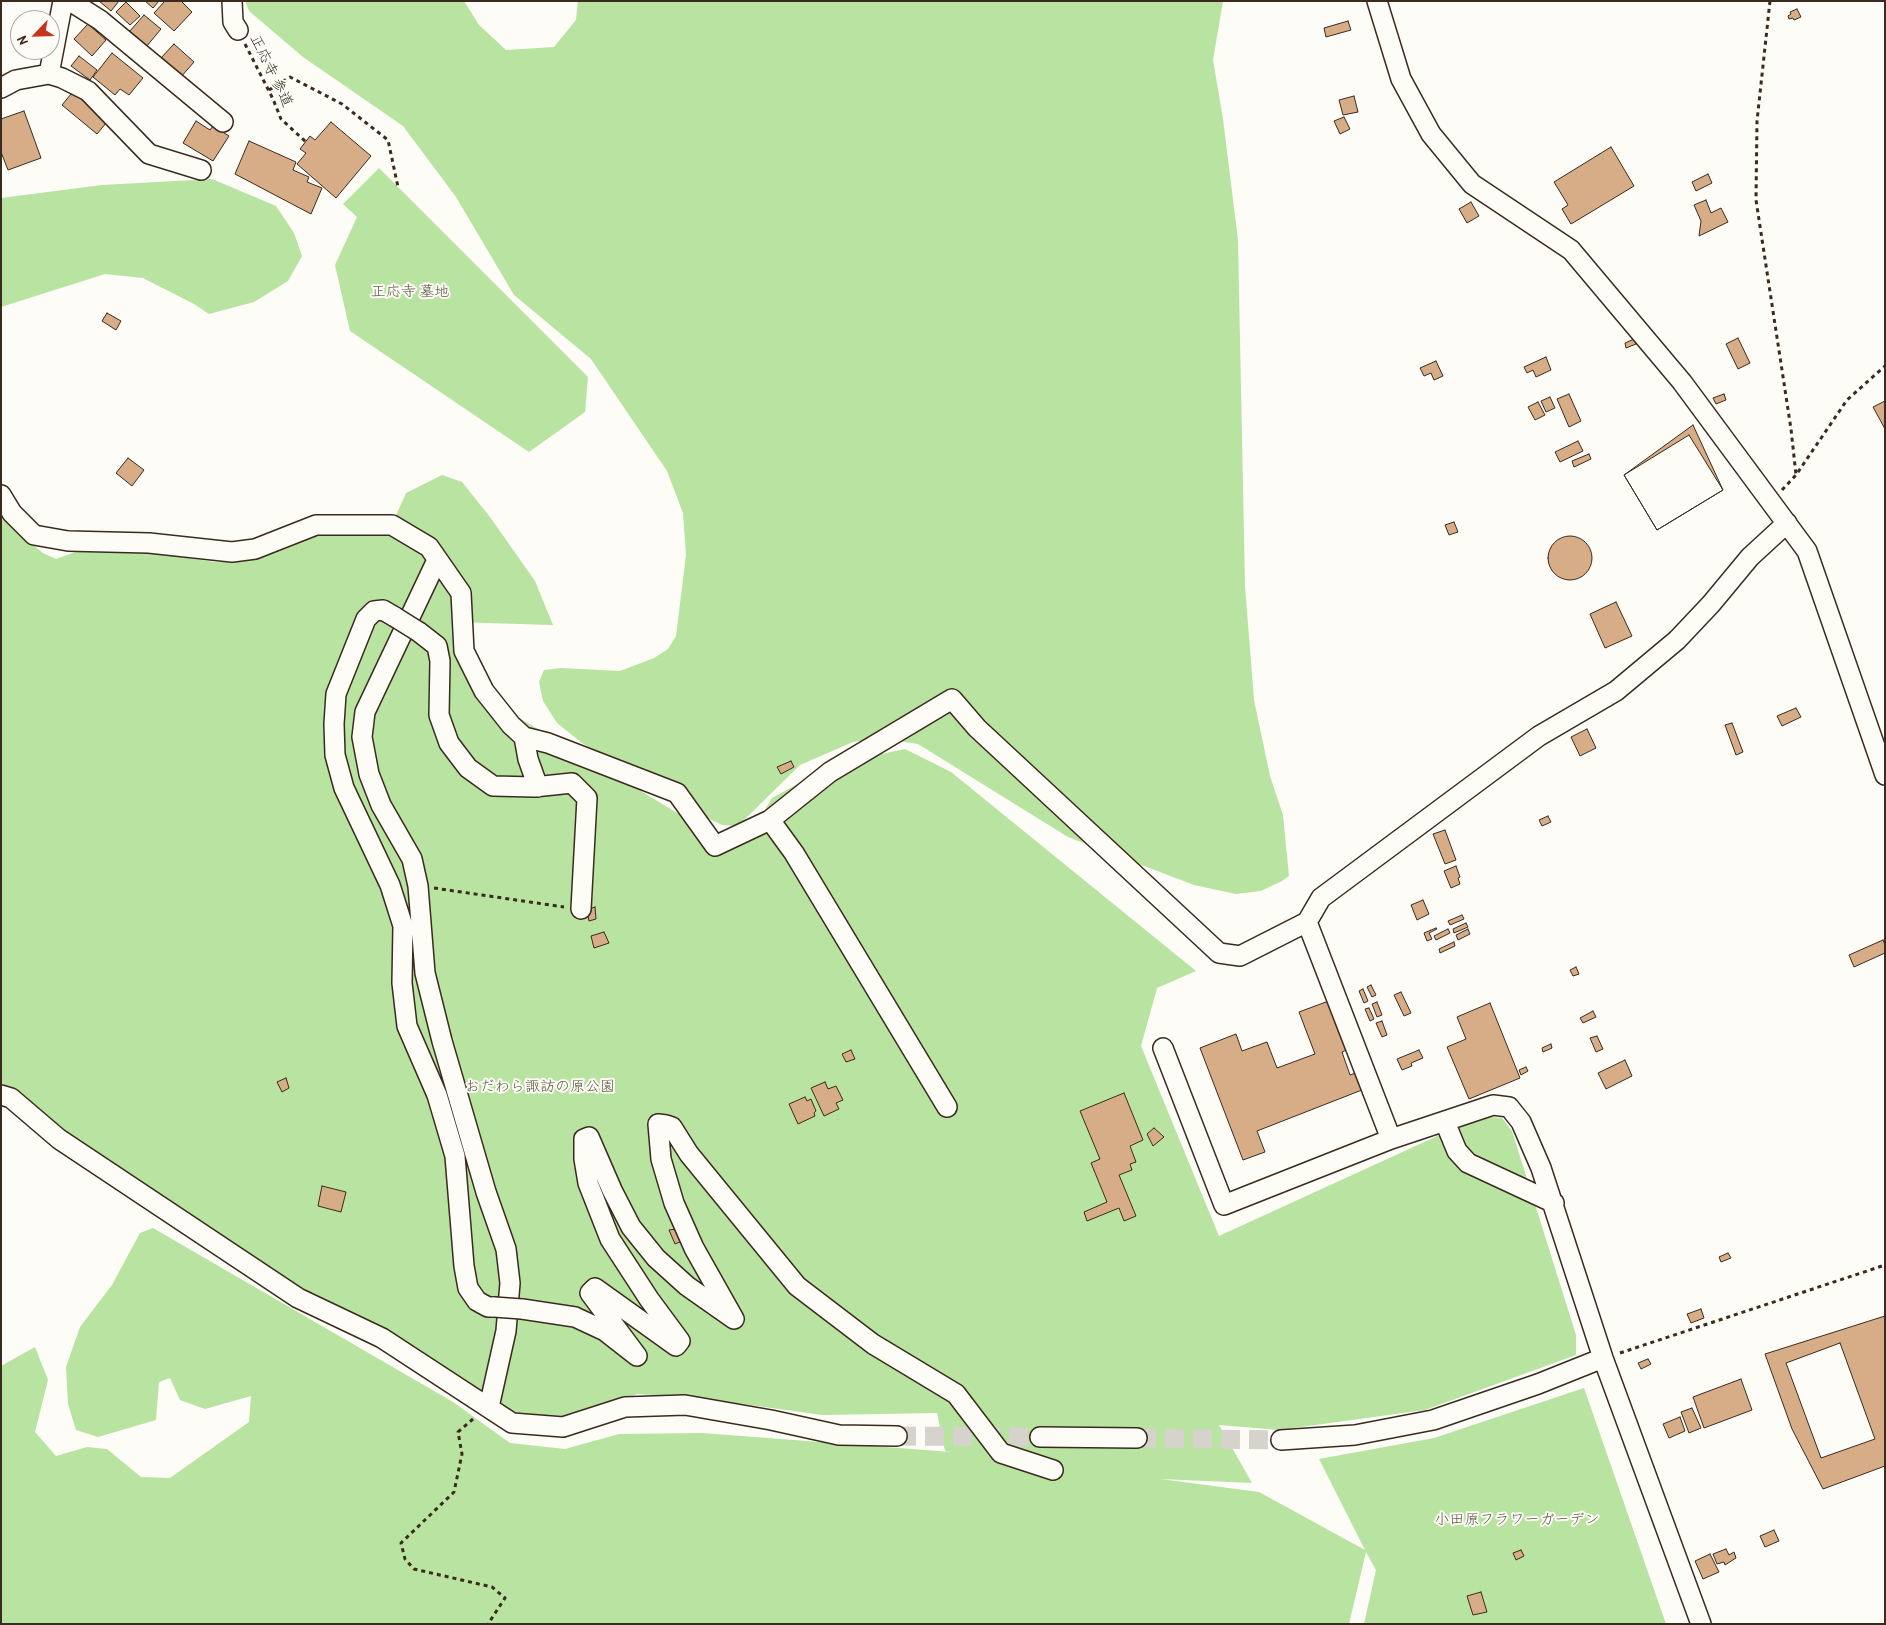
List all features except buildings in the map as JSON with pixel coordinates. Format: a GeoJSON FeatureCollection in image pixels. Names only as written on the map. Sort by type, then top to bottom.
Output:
{"type":"FeatureCollection","features":[{"type":"Feature","properties":{"kind":"street"},"geometry":{"type":"LineString","coordinates":[[56,76],[63,1]]}},
{"type":"Feature","properties":{"kind":"street"},"geometry":{"type":"LineString","coordinates":[[70,1],[100,20],[224,122]]}},
{"type":"Feature","properties":{"kind":"street"},"geometry":{"type":"LineString","coordinates":[[232,1],[233,22],[238,30]]}},
{"type":"Feature","properties":{"kind":"street"},"geometry":{"type":"LineString","coordinates":[[1377,1],[1400,78],[1431,134],[1472,184],[1571,250],[1682,382],[1807,551],[1885,775]]}},
{"type":"Feature","properties":{"kind":"street"},"geometry":{"type":"LineString","coordinates":[[1,88],[16,80],[56,76],[88,91],[149,154],[201,170]]}},
{"type":"Feature","properties":{"kind":"street"},"geometry":{"type":"LineString","coordinates":[[1,494],[12,513],[34,535],[68,541],[148,543],[232,552],[255,549],[316,525],[392,525],[428,547],[461,593],[464,651],[484,691],[511,725],[524,737],[548,743],[677,793],[715,846],[770,820],[830,772],[952,699],[977,728],[1219,953],[1240,956],[1307,922],[1321,898],[1337,886],[1539,736],[1616,691],[1676,640],[1712,604],[1750,557],[1786,523]]}},
{"type":"Feature","properties":{"kind":"street"},"geometry":{"type":"LineString","coordinates":[[437,560],[365,712],[362,737],[369,774],[382,804],[412,858],[418,886],[426,974],[442,1041],[486,1192],[506,1249],[510,1283],[506,1331],[489,1407]]}},
{"type":"Feature","properties":{"kind":"street"},"geometry":{"type":"LineString","coordinates":[[581,909],[587,798],[572,784],[538,787],[493,786],[468,768],[449,744],[439,715],[440,661],[438,646],[383,610],[374,611],[366,619],[336,694],[335,754],[344,788],[390,885],[403,926],[402,983],[407,1026],[437,1095],[455,1156],[464,1266],[468,1288],[477,1301],[488,1307],[522,1309],[575,1317],[605,1332],[637,1356],[590,1293],[595,1288],[676,1346],[680,1341],[649,1299],[610,1239],[588,1183],[584,1160],[584,1139],[589,1137],[612,1190],[631,1227],[650,1250],[687,1286],[734,1319],[694,1248],[674,1203],[661,1159],[658,1124],[666,1125],[672,1127],[688,1154],[798,1286],[873,1344],[956,1394],[1001,1453],[1052,1470]]}},
{"type":"Feature","properties":{"kind":"street"},"geometry":{"type":"LineString","coordinates":[[524,737],[528,759],[538,787]]}},
{"type":"Feature","properties":{"kind":"street"},"geometry":{"type":"LineString","coordinates":[[770,820],[794,853],[947,1107]]}},
{"type":"Feature","properties":{"kind":"street"},"geometry":{"type":"LineString","coordinates":[[1307,922],[1391,1139]]}},
{"type":"Feature","properties":{"kind":"street"},"geometry":{"type":"LineString","coordinates":[[1163,1048],[1224,1205],[1391,1139],[1493,1105],[1509,1107],[1522,1122],[1542,1168],[1603,1358],[1701,1624]]}},
{"type":"Feature","properties":{"kind":"street"},"geometry":{"type":"LineString","coordinates":[[1,1095],[11,1098],[59,1139],[298,1298],[382,1338],[512,1423],[563,1427],[625,1407],[685,1404],[839,1435],[897,1436]]}},
{"type":"Feature","properties":{"kind":"street"},"geometry":{"type":"LineString","coordinates":[[1445,1122],[1457,1151],[1468,1163],[1554,1203]]}},
{"type":"Feature","properties":{"kind":"street"},"geometry":{"type":"LineString","coordinates":[[1281,1440],[1355,1435],[1433,1420],[1538,1384],[1603,1358]]}},
{"type":"Feature","properties":{"kind":"street"},"geometry":{"type":"LineString","coordinates":[[1040,1437],[1137,1438]]}},
{"type":"Feature","properties":{"kind":"path"},"geometry":{"type":"LineString","coordinates":[[1770,1],[1757,120],[1756,200],[1792,429],[1796,475]]}},
{"type":"Feature","properties":{"kind":"path","name":"正応寺 参道"},"geometry":{"type":"LineString","coordinates":[[238,30],[269,90],[281,119],[306,142]]}},
{"type":"Feature","properties":{"kind":"path"},"geometry":{"type":"LineString","coordinates":[[269,90],[290,77],[342,104],[388,140],[398,187]]}},
{"type":"Feature","properties":{"kind":"path"},"geometry":{"type":"LineString","coordinates":[[1771,501],[1796,475],[1847,400],[1885,366]]}},
{"type":"Feature","properties":{"kind":"path"},"geometry":{"type":"LineString","coordinates":[[418,886],[581,909]]}},
{"type":"Feature","properties":{"kind":"path"},"geometry":{"type":"LineString","coordinates":[[1603,1358],[1885,1265]]}},
{"type":"Feature","properties":{"kind":"path"},"geometry":{"type":"LineString","coordinates":[[488,1624],[505,1598],[492,1587],[414,1569],[406,1559],[400,1543],[454,1492],[462,1454],[458,1432],[489,1407]]}},
{"type":"Feature","properties":{"kind":"green space"},"geometry":{"type":"Polygon","coordinates":[[[245,1],[464,1],[479,25],[506,50],[554,47],[576,20],[578,1],[1223,1],[1213,60],[1223,119],[1238,240],[1245,586],[1254,700],[1270,776],[1283,815],[1289,876],[1261,891],[1236,894],[1194,885],[1068,837],[918,744],[880,738],[853,742],[800,765],[738,826],[722,825],[693,811],[582,743],[557,723],[543,701],[539,682],[544,670],[561,668],[620,671],[654,658],[668,649],[676,636],[686,555],[683,513],[667,471],[591,359],[514,295],[456,197],[403,126],[303,57],[249,11],[245,1]]]}},
{"type":"Feature","properties":{"kind":"green space","name":"正応寺 墓地"},"geometry":{"type":"Polygon","coordinates":[[[379,168],[588,377],[585,412],[529,452],[350,331],[335,265],[357,217],[343,204],[379,168]]]}},
{"type":"Feature","properties":{"kind":"green space"},"geometry":{"type":"Polygon","coordinates":[[[212,179],[276,206],[294,233],[302,256],[288,281],[254,302],[209,314],[194,304],[143,278],[105,274],[1,307],[1,198],[102,185],[212,179]]]}},
{"type":"Feature","properties":{"kind":"green space","name":"おだわら諏訪の原公園"},"geometry":{"type":"Polygon","coordinates":[[[442,475],[462,482],[490,517],[535,581],[553,625],[453,622],[453,632],[459,657],[503,708],[727,843],[756,825],[772,798],[834,764],[905,749],[951,772],[1196,971],[1157,988],[1141,1046],[1219,1236],[1481,1116],[1502,1118],[1512,1131],[1576,1335],[1576,1355],[1425,1410],[1279,1430],[1219,1425],[1252,1483],[1160,1479],[1259,1492],[1365,1550],[1319,1459],[1434,1438],[1584,1388],[1666,1624],[1364,1624],[1376,1570],[1366,1552],[1349,1624],[1,1624],[1,1366],[35,1347],[48,1380],[35,1432],[56,1456],[87,1447],[107,1449],[141,1477],[170,1478],[249,1422],[251,1396],[205,1409],[180,1400],[170,1378],[159,1382],[156,1420],[98,1437],[76,1430],[68,1404],[66,1367],[80,1327],[112,1285],[140,1233],[153,1228],[453,1402],[510,1443],[565,1449],[619,1434],[702,1433],[951,1452],[945,1451],[937,1413],[822,1415],[707,1399],[638,1394],[560,1417],[519,1414],[394,1357],[58,1132],[1,1087],[1,512],[13,529],[43,553],[56,559],[95,545],[215,562],[240,562],[253,559],[300,538],[321,532],[390,529],[406,493],[442,475]]]}},
{"type":"Feature","properties":{"kind":"tunnel"},"geometry":{"type":"LineString","coordinates":[[897,1436],[1040,1437]]}},
{"type":"Feature","properties":{"kind":"tunnel"},"geometry":{"type":"LineString","coordinates":[[1137,1438],[1281,1440]]}},
{"type":"Feature","properties":{"kind":"park label","name":"小田原フラワーガーデン"},"geometry":{"type":"Point","coordinates":[1517,1520]}}]}
